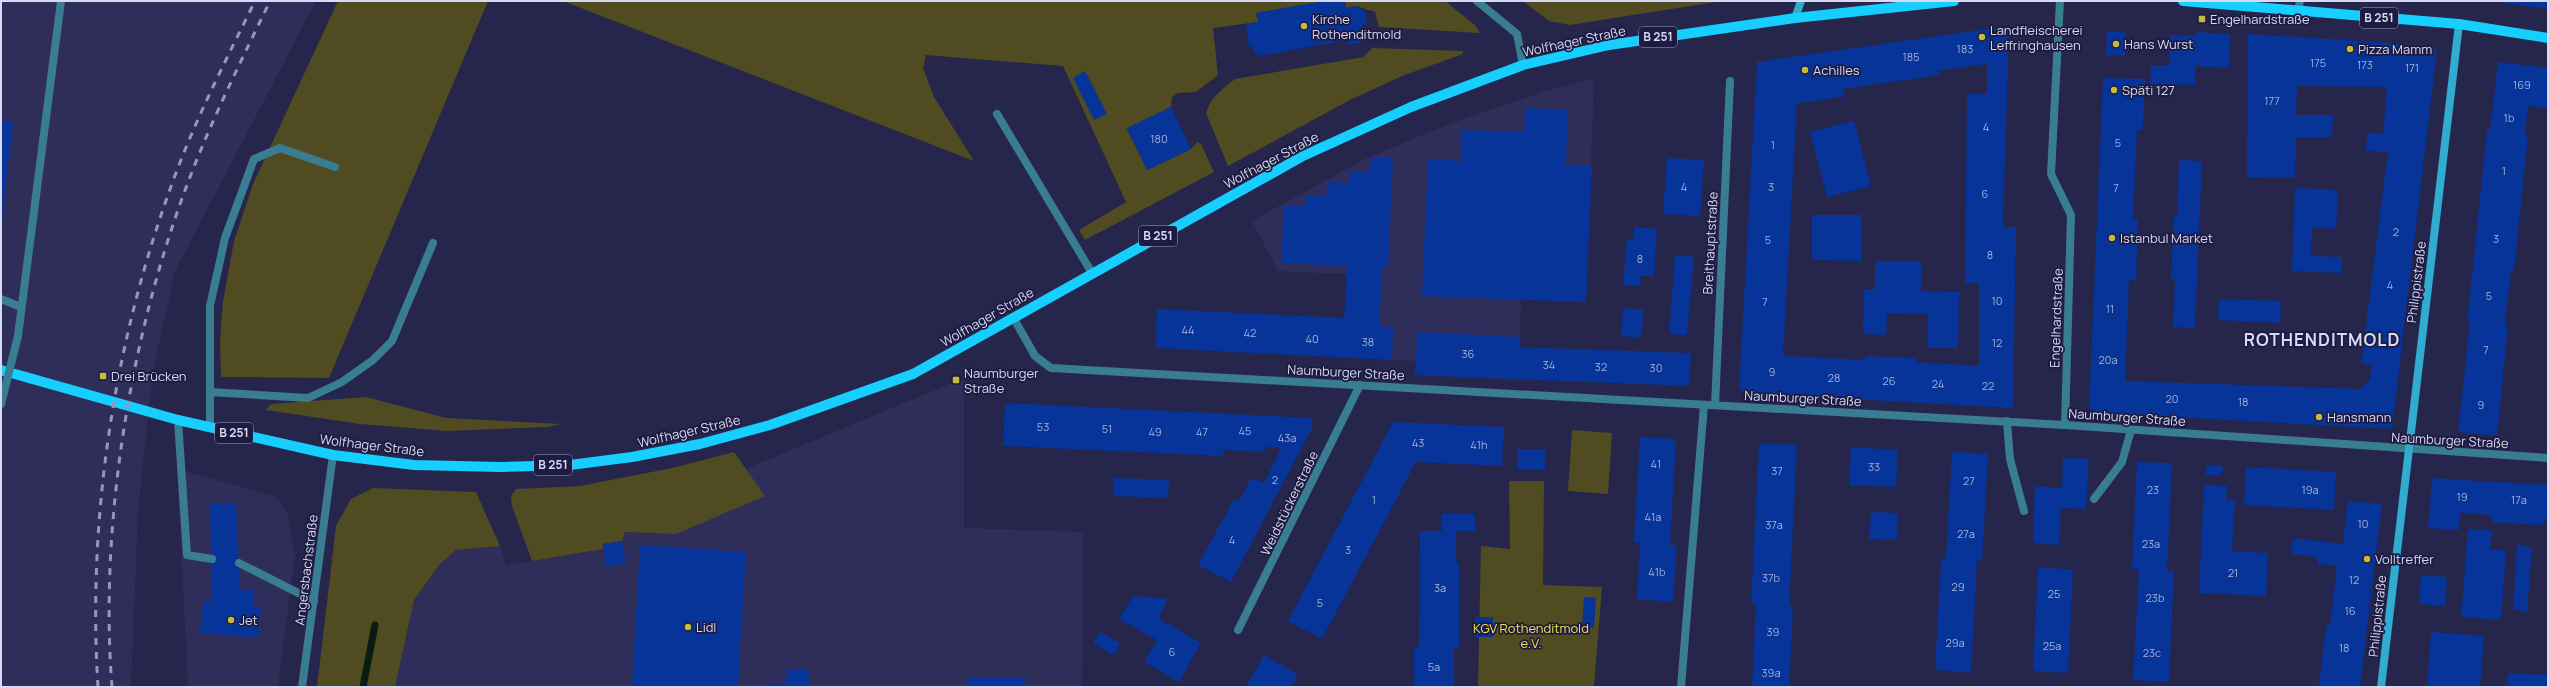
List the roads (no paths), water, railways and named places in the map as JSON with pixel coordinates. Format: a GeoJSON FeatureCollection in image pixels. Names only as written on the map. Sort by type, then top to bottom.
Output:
{"type":"FeatureCollection","features":[{"type":"Feature","properties":{"kind":"main road","name":"Wolfhager Straße"},"geometry":{"type":"LineString","coordinates":[[1,370],[178,420],[333,456],[414,465],[500,467],[570,465],[632,457],[700,444],[770,425],[913,374],[1303,156],[1411,107],[1523,64],[1609,45],[1795,18],[1954,1]]}},
{"type":"Feature","properties":{"kind":"main road","name":"B 251"},"geometry":{"type":"LineString","coordinates":[[2183,1],[2459,24],[2548,38]]}},
{"type":"Feature","properties":{"kind":"street"},"geometry":{"type":"LineString","coordinates":[[1,404],[18,336],[61,1]]}},
{"type":"Feature","properties":{"kind":"street"},"geometry":{"type":"LineString","coordinates":[[1477,1],[1517,34],[1523,64]]}},
{"type":"Feature","properties":{"kind":"street"},"geometry":{"type":"LineString","coordinates":[[1795,18],[1801,1]]}},
{"type":"Feature","properties":{"kind":"street","name":"Engelhardstraße"},"geometry":{"type":"LineString","coordinates":[[2060,1],[2051,174],[2071,215],[2065,425]]}},
{"type":"Feature","properties":{"kind":"street"},"geometry":{"type":"LineString","coordinates":[[2298,11],[2300,1]]}},
{"type":"Feature","properties":{"kind":"street","name":"Philippistraße"},"geometry":{"type":"LineString","coordinates":[[2382,687],[2408,450],[2459,24]]}},
{"type":"Feature","properties":{"kind":"street","name":"Breithauptstraße"},"geometry":{"type":"LineString","coordinates":[[1714,405],[1730,81]]}},
{"type":"Feature","properties":{"kind":"street"},"geometry":{"type":"LineString","coordinates":[[997,114],[1092,273]]}},
{"type":"Feature","properties":{"kind":"street"},"geometry":{"type":"LineString","coordinates":[[210,427],[210,306],[225,238],[254,159],[280,148],[335,167]]}},
{"type":"Feature","properties":{"kind":"street"},"geometry":{"type":"LineString","coordinates":[[210,392],[308,398],[342,382],[373,360],[392,341],[433,243]]}},
{"type":"Feature","properties":{"kind":"street"},"geometry":{"type":"LineString","coordinates":[[1,299],[21,307]]}},
{"type":"Feature","properties":{"kind":"street","name":"Naumburger Straße"},"geometry":{"type":"LineString","coordinates":[[1013,317],[1035,356],[1051,368],[2007,421],[2408,450],[2548,458]]}},
{"type":"Feature","properties":{"kind":"street","name":"Weidstückerstraße"},"geometry":{"type":"LineString","coordinates":[[1238,630],[1360,386]]}},
{"type":"Feature","properties":{"kind":"street"},"geometry":{"type":"LineString","coordinates":[[1681,687],[1704,405]]}},
{"type":"Feature","properties":{"kind":"street"},"geometry":{"type":"LineString","coordinates":[[178,420],[187,555],[212,559]]}},
{"type":"Feature","properties":{"kind":"street"},"geometry":{"type":"LineString","coordinates":[[2007,421],[2010,459],[2024,511]]}},
{"type":"Feature","properties":{"kind":"street"},"geometry":{"type":"LineString","coordinates":[[2094,500],[2122,462],[2131,430]]}},
{"type":"Feature","properties":{"kind":"street","name":"Angersbachstraße"},"geometry":{"type":"LineString","coordinates":[[302,687],[333,456]]}},
{"type":"Feature","properties":{"kind":"street"},"geometry":{"type":"LineString","coordinates":[[239,563],[314,601]]}},
{"type":"Feature","properties":{"kind":"waterway"},"geometry":{"type":"LineString","coordinates":[[363,687],[375,625]]}},
{"type":"Feature","properties":{"kind":"railway"},"geometry":{"type":"LineString","coordinates":[[98,687],[96,622],[97,557],[102,491],[110,426],[122,361],[137,297],[155,235],[176,173],[203,108],[255,1]]}},
{"type":"Feature","properties":{"kind":"railway"},"geometry":{"type":"LineString","coordinates":[[112,687],[109,624],[110,560],[115,494],[124,428],[136,363],[151,299],[169,236],[190,177],[218,110],[270,1]]}},
{"type":"Feature","properties":{"kind":"place","name":"Engelhardstraße"},"geometry":{"type":"Point","coordinates":[2202,19]}},
{"type":"Feature","properties":{"kind":"place","name":"Kirche Rothenditmold"},"geometry":{"type":"Point","coordinates":[1304,26]}},
{"type":"Feature","properties":{"kind":"place","name":"Landfleischerei Leffringhausen"},"geometry":{"type":"Point","coordinates":[1982,37]}},
{"type":"Feature","properties":{"kind":"place","name":"Hans Wurst"},"geometry":{"type":"Point","coordinates":[2116,44]}},
{"type":"Feature","properties":{"kind":"place","name":"Pizza Mamm"},"geometry":{"type":"Point","coordinates":[2350,49]}},
{"type":"Feature","properties":{"kind":"place","name":"Achilles"},"geometry":{"type":"Point","coordinates":[1805,70]}},
{"type":"Feature","properties":{"kind":"place","name":"Späti 127"},"geometry":{"type":"Point","coordinates":[2114,90]}},
{"type":"Feature","properties":{"kind":"place","name":"Istanbul Market"},"geometry":{"type":"Point","coordinates":[2112,238]}},
{"type":"Feature","properties":{"kind":"place","name":"Drei Brücken"},"geometry":{"type":"Point","coordinates":[103,376]}},
{"type":"Feature","properties":{"kind":"place","name":"Naumburger Straße"},"geometry":{"type":"Point","coordinates":[956,380]}},
{"type":"Feature","properties":{"kind":"place","name":"Hansmann"},"geometry":{"type":"Point","coordinates":[2319,417]}},
{"type":"Feature","properties":{"kind":"place","name":"Volltreffer"},"geometry":{"type":"Point","coordinates":[2367,559]}},
{"type":"Feature","properties":{"kind":"place","name":"Jet"},"geometry":{"type":"Point","coordinates":[231,620]}},
{"type":"Feature","properties":{"kind":"place","name":"Lidl"},"geometry":{"type":"Point","coordinates":[688,627]}},
{"type":"Feature","properties":{"kind":"district","name":"ROTHENDITMOLD"},"geometry":{"type":"Point","coordinates":[2322,340]}},
{"type":"Feature","properties":{"kind":"park label","name":"KGV Rothenditmold e.V."},"geometry":{"type":"Point","coordinates":[1531,636]}}]}
